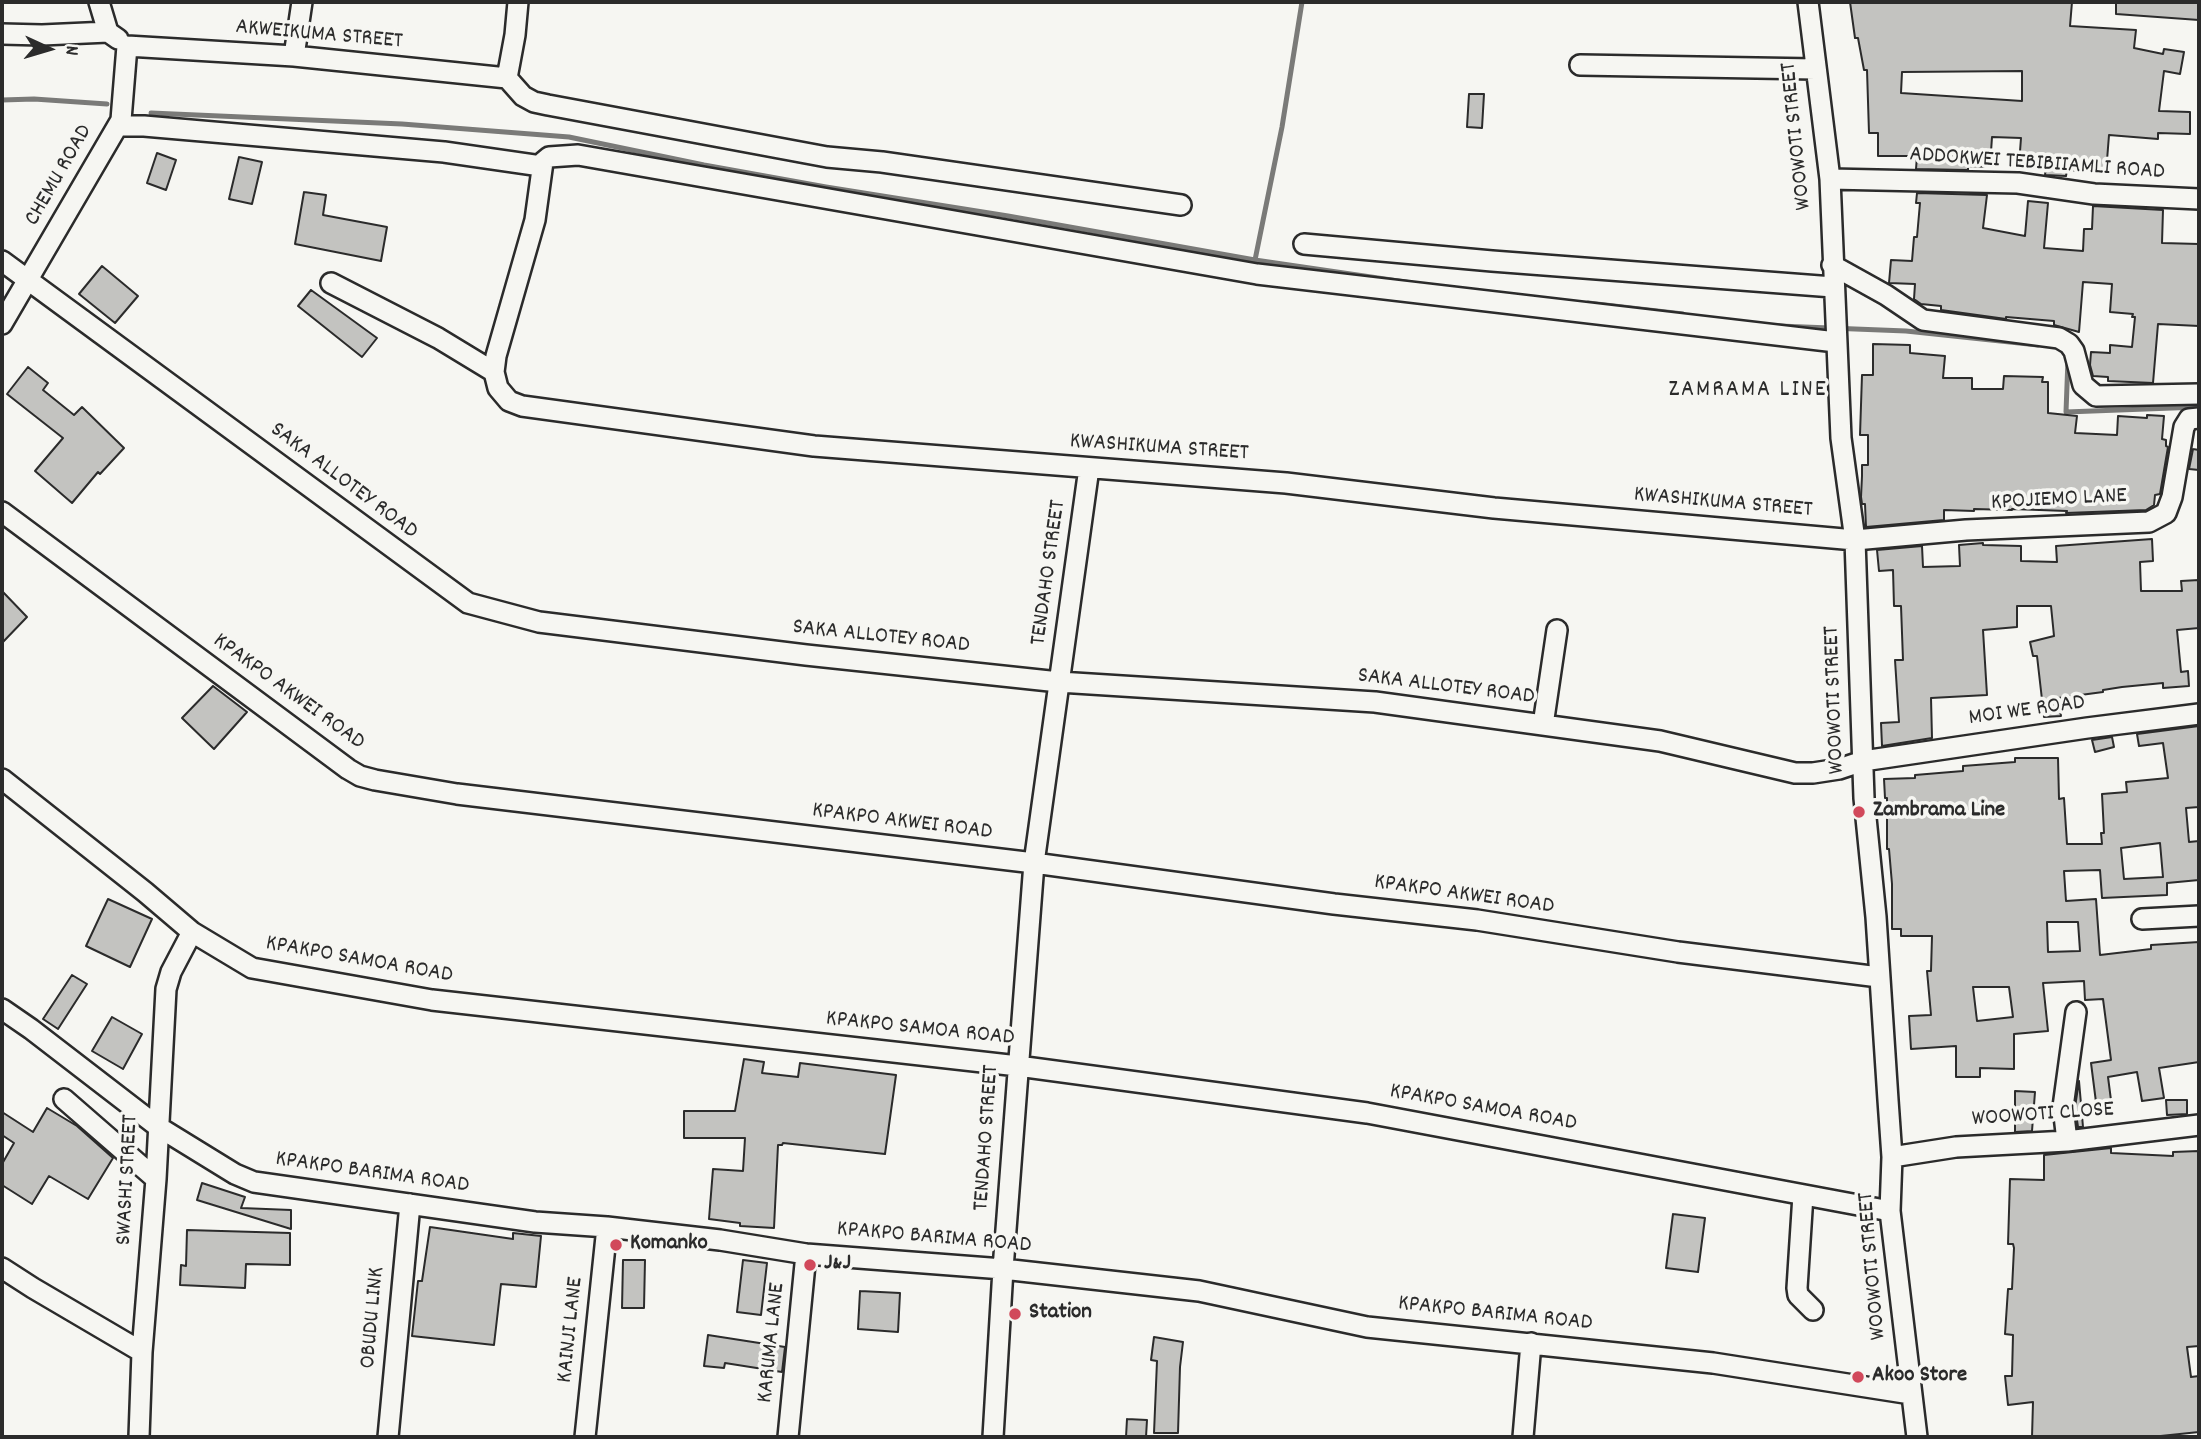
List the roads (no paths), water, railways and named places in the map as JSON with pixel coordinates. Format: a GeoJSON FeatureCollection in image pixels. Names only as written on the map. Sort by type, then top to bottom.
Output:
{"type":"FeatureCollection","features":[{"type":"Feature","properties":{"kind":"street"},"geometry":{"type":"LineString","coordinates":[[99,2],[108,32],[127,46]]}},
{"type":"Feature","properties":{"kind":"street"},"geometry":{"type":"LineString","coordinates":[[294,56],[302,2]]}},
{"type":"Feature","properties":{"kind":"street"},"geometry":{"type":"LineString","coordinates":[[518,2],[507,78],[523,96],[534,102],[827,157],[882,162],[1181,205]]}},
{"type":"Feature","properties":{"kind":"street","name":"WOOWOTI STREET"},"geometry":{"type":"LineString","coordinates":[[1808,2],[1830,179],[1840,438],[1855,540],[1866,828],[1876,917],[1892,1157],[1890,1211],[1917,1437]]}},
{"type":"Feature","properties":{"kind":"street"},"geometry":{"type":"LineString","coordinates":[[2,34],[108,32]]}},
{"type":"Feature","properties":{"kind":"street","name":"AKWEIKUMA STREET"},"geometry":{"type":"LineString","coordinates":[[127,46],[294,56],[507,78]]}},
{"type":"Feature","properties":{"kind":"street","name":"CHEMU ROAD"},"geometry":{"type":"LineString","coordinates":[[2,324],[120,123],[127,46]]}},
{"type":"Feature","properties":{"kind":"street"},"geometry":{"type":"LineString","coordinates":[[1580,65],[1815,69]]}},
{"type":"Feature","properties":{"kind":"street"},"geometry":{"type":"LineString","coordinates":[[120,123],[444,152],[541,166]]}},
{"type":"Feature","properties":{"kind":"street"},"geometry":{"type":"LineString","coordinates":[[331,283],[495,364],[535,220],[541,166],[549,157],[578,155],[1257,274],[1836,336]]}},
{"type":"Feature","properties":{"kind":"street","name":"ADDOKWEI TEBIBIIAMLI ROAD"},"geometry":{"type":"LineString","coordinates":[[1830,179],[2018,183],[2094,194],[2199,199]]}},
{"type":"Feature","properties":{"kind":"street"},"geometry":{"type":"LineString","coordinates":[[1304,244],[1833,297]]}},
{"type":"Feature","properties":{"kind":"street","name":"SAKA ALLOTEY ROAD"},"geometry":{"type":"LineString","coordinates":[[2,261],[468,603],[539,622],[806,655],[1059,682],[1375,702],[1660,741],[1796,773],[1813,774],[1863,761]]}},
{"type":"Feature","properties":{"kind":"street"},"geometry":{"type":"LineString","coordinates":[[1832,265],[1923,320],[2059,338],[2074,351],[2083,385],[2096,396],[2199,394]]}},
{"type":"Feature","properties":{"kind":"street","name":"KWASHIKUMA STREET"},"geometry":{"type":"LineString","coordinates":[[495,364],[498,388],[509,401],[522,406],[814,446],[1286,483],[1493,508],[1855,540]]}},
{"type":"Feature","properties":{"kind":"street","name":"KPOJIEMO LANE"},"geometry":{"type":"LineString","coordinates":[[1855,540],[1966,530],[2149,522],[2166,513],[2172,497],[2184,426],[2194,419]]}},
{"type":"Feature","properties":{"kind":"street","name":"TENDAHO STREET"},"geometry":{"type":"LineString","coordinates":[[993,1437],[1034,863],[1089,468]]}},
{"type":"Feature","properties":{"kind":"street","name":"KPAKPO AKWEI ROAD"},"geometry":{"type":"LineString","coordinates":[[2,512],[360,776],[375,780],[457,794],[1034,863],[1477,920],[1678,953],[1879,977]]}},
{"type":"Feature","properties":{"kind":"street"},"geometry":{"type":"LineString","coordinates":[[1543,725],[1557,630]]}},
{"type":"Feature","properties":{"kind":"street","name":"MOI WE ROAD"},"geometry":{"type":"LineString","coordinates":[[1863,761],[2199,714]]}},
{"type":"Feature","properties":{"kind":"street","name":"KPAKPO SAMOA ROAD"},"geometry":{"type":"LineString","coordinates":[[2,779],[145,891],[192,932],[252,968],[432,1000],[1018,1066],[1367,1113],[1890,1211]]}},
{"type":"Feature","properties":{"kind":"street"},"geometry":{"type":"LineString","coordinates":[[2143,919],[2199,916]]}},
{"type":"Feature","properties":{"kind":"street","name":"SWASHI STREET"},"geometry":{"type":"LineString","coordinates":[[139,1437],[142,1352],[156,1180],[166,989],[171,972],[192,932]]}},
{"type":"Feature","properties":{"kind":"street","name":"KPAKPO BARIMA ROAD"},"geometry":{"type":"LineString","coordinates":[[2,1009],[157,1126],[235,1174],[254,1182],[535,1222],[720,1240],[806,1254],[1003,1269],[1199,1291],[1367,1327],[1713,1363],[1911,1394]]}},
{"type":"Feature","properties":{"kind":"street"},"geometry":{"type":"LineString","coordinates":[[2067,1141],[2063,1107],[2076,1012]]}},
{"type":"Feature","properties":{"kind":"street"},"geometry":{"type":"LineString","coordinates":[[64,1099],[156,1180]]}},
{"type":"Feature","properties":{"kind":"street","name":"WOOWOTI CLOSE"},"geometry":{"type":"LineString","coordinates":[[1892,1157],[1956,1147],[2067,1141],[2199,1125]]}},
{"type":"Feature","properties":{"kind":"street"},"geometry":{"type":"LineString","coordinates":[[1803,1195],[1797,1288],[1798,1295],[1813,1310]]}},
{"type":"Feature","properties":{"kind":"street","name":"OBUDU LINK"},"geometry":{"type":"LineString","coordinates":[[388,1437],[410,1204]]}},
{"type":"Feature","properties":{"kind":"street","name":"KAINJI LANE"},"geometry":{"type":"LineString","coordinates":[[585,1437],[607,1227]]}},
{"type":"Feature","properties":{"kind":"street","name":"KARUMA LANE"},"geometry":{"type":"LineString","coordinates":[[788,1437],[806,1254]]}},
{"type":"Feature","properties":{"kind":"street"},"geometry":{"type":"LineString","coordinates":[[2,1268],[142,1352]]}},
{"type":"Feature","properties":{"kind":"street"},"geometry":{"type":"LineString","coordinates":[[1523,1437],[1531,1343]]}},
{"type":"Feature","properties":{"kind":"waterway"},"geometry":{"type":"LineString","coordinates":[[1255,260],[1282,127],[1302,2]]}},
{"type":"Feature","properties":{"kind":"waterway"},"geometry":{"type":"LineString","coordinates":[[2,100],[34,99],[107,104]]}},
{"type":"Feature","properties":{"kind":"waterway"},"geometry":{"type":"LineString","coordinates":[[151,113],[402,124],[569,137],[826,187],[1255,260],[1412,283]]}},
{"type":"Feature","properties":{"kind":"waterway"},"geometry":{"type":"LineString","coordinates":[[1588,303],[1683,314]]}},
{"type":"Feature","properties":{"kind":"waterway"},"geometry":{"type":"LineString","coordinates":[[1779,326],[1906,331],[2038,345]]}},
{"type":"Feature","properties":{"kind":"waterway"},"geometry":{"type":"LineString","coordinates":[[2068,359],[2066,412],[2199,407]]}},
{"type":"Feature","properties":{"kind":"place","name":"Zambrama Line"},"geometry":{"type":"Point","coordinates":[1859,812]}},
{"type":"Feature","properties":{"kind":"place","name":"Komanko"},"geometry":{"type":"Point","coordinates":[616,1245]}},
{"type":"Feature","properties":{"kind":"place","name":"J&J"},"geometry":{"type":"Point","coordinates":[810,1265]}},
{"type":"Feature","properties":{"kind":"place","name":"Station"},"geometry":{"type":"Point","coordinates":[1015,1314]}},
{"type":"Feature","properties":{"kind":"place","name":"Akoo Store"},"geometry":{"type":"Point","coordinates":[1858,1377]}},
{"type":"Feature","properties":{"kind":"district","name":"ZAMRAMA LINE"},"geometry":{"type":"Point","coordinates":[1748,392]}}]}
